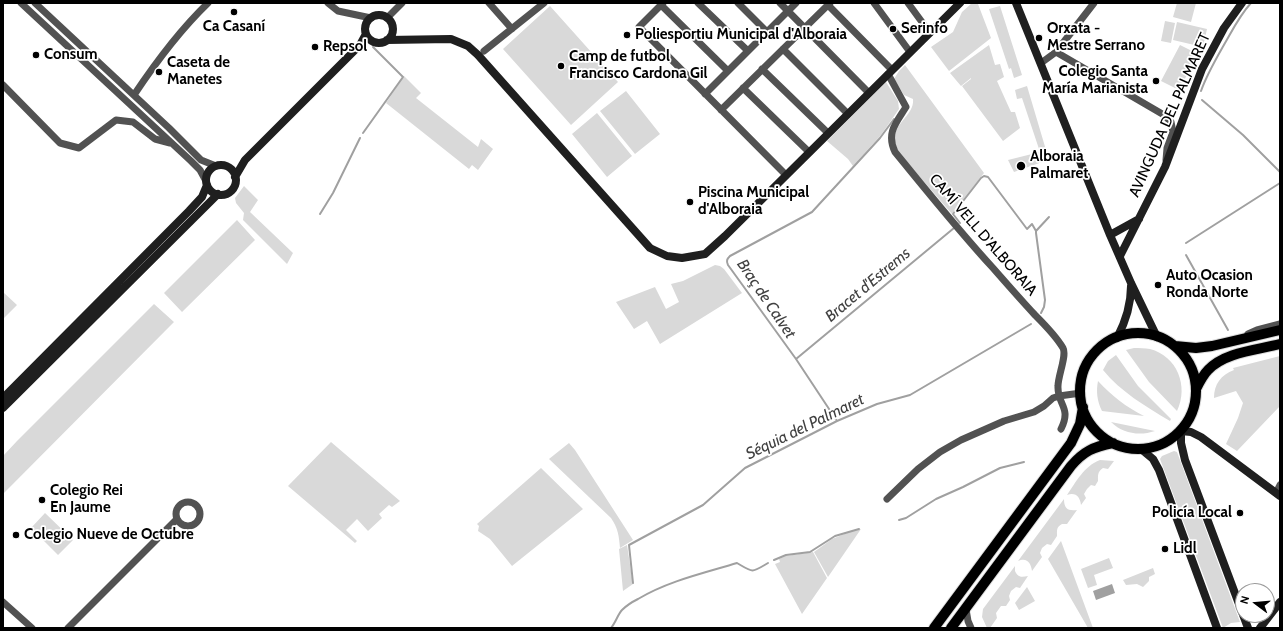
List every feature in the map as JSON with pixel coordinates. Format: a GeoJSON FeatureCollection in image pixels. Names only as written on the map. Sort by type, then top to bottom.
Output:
{"type":"FeatureCollection","features":[{"type":"Feature","properties":{"kind":"main road"},"geometry":{"type":"LineString","coordinates":[[1175,346],[1196,348],[1280,330]]}},
{"type":"Feature","properties":{"kind":"main road"},"geometry":{"type":"LineString","coordinates":[[1137,333],[1157,336],[1175,346],[1190,365],[1195,379],[1196,389],[1193,409],[1190,418],[1181,431],[1166,442],[1150,448],[1126,448],[1113,443],[1097,432],[1088,420],[1080,393],[1085,369],[1098,350],[1117,338],[1137,333]]}},
{"type":"Feature","properties":{"kind":"main road"},"geometry":{"type":"LineString","coordinates":[[1196,389],[1207,371],[1221,360],[1230,356],[1280,344]]}},
{"type":"Feature","properties":{"kind":"main road"},"geometry":{"type":"LineString","coordinates":[[934,628],[1071,443],[1080,424],[1083,407]]}},
{"type":"Feature","properties":{"kind":"main road"},"geometry":{"type":"LineString","coordinates":[[952,628],[1075,462],[1092,448],[1113,443]]}},
{"type":"Feature","properties":{"kind":"street"},"geometry":{"type":"LineString","coordinates":[[21,3],[200,170],[210,190],[218,194],[225,194],[231,191],[235,183],[235,177],[227,166]]}},
{"type":"Feature","properties":{"kind":"street"},"geometry":{"type":"LineString","coordinates":[[35,3],[201,160],[216,166]]}},
{"type":"Feature","properties":{"kind":"street"},"geometry":{"type":"LineString","coordinates":[[134,95],[157,61],[208,3]]}},
{"type":"Feature","properties":{"kind":"street"},"geometry":{"type":"LineString","coordinates":[[328,3],[338,11],[371,18]]}},
{"type":"Feature","properties":{"kind":"street"},"geometry":{"type":"LineString","coordinates":[[387,18],[402,3]]}},
{"type":"Feature","properties":{"kind":"street"},"geometry":{"type":"LineString","coordinates":[[489,3],[512,29]]}},
{"type":"Feature","properties":{"kind":"street"},"geometry":{"type":"LineString","coordinates":[[484,51],[544,3]]}},
{"type":"Feature","properties":{"kind":"street"},"geometry":{"type":"LineString","coordinates":[[698,3],[748,51]]}},
{"type":"Feature","properties":{"kind":"street"},"geometry":{"type":"LineString","coordinates":[[738,3],[767,32]]}},
{"type":"Feature","properties":{"kind":"street"},"geometry":{"type":"LineString","coordinates":[[780,3],[869,93]]}},
{"type":"Feature","properties":{"kind":"street"},"geometry":{"type":"LineString","coordinates":[[705,94],[796,3]]}},
{"type":"Feature","properties":{"kind":"street"},"geometry":{"type":"LineString","coordinates":[[874,3],[910,52]]}},
{"type":"Feature","properties":{"kind":"street"},"geometry":{"type":"LineString","coordinates":[[908,3],[930,32]]}},
{"type":"Feature","properties":{"kind":"street"},"geometry":{"type":"LineString","coordinates":[[360,45],[372,42],[380,43],[387,40],[401,39],[450,39],[468,46],[478,55],[650,248],[667,256],[682,258],[705,254],[960,3]]}},
{"type":"Feature","properties":{"kind":"street"},"geometry":{"type":"LineString","coordinates":[[1016,3],[1110,235],[1131,283],[1157,336]]}},
{"type":"Feature","properties":{"kind":"street"},"geometry":{"type":"LineString","coordinates":[[1040,63],[1056,52],[1094,3]]}},
{"type":"Feature","properties":{"kind":"street","name":"AVINGUDA DEL PALMARET"},"geometry":{"type":"LineString","coordinates":[[1120,256],[1165,167],[1202,69],[1224,28],[1242,3]]}},
{"type":"Feature","properties":{"kind":"street"},"geometry":{"type":"LineString","coordinates":[[728,71],[662,4],[639,27],[786,175]]}},
{"type":"Feature","properties":{"kind":"street"},"geometry":{"type":"LineString","coordinates":[[721,110],[829,4],[890,72]]}},
{"type":"Feature","properties":{"kind":"street"},"geometry":{"type":"LineString","coordinates":[[372,42],[366,34],[365,25],[374,16],[387,18],[391,24],[392,32],[387,40]]}},
{"type":"Feature","properties":{"kind":"street"},"geometry":{"type":"LineString","coordinates":[[392,32],[401,39]]}},
{"type":"Feature","properties":{"kind":"street"},"geometry":{"type":"LineString","coordinates":[[235,177],[245,160],[360,45],[366,34]]}},
{"type":"Feature","properties":{"kind":"street"},"geometry":{"type":"LineString","coordinates":[[783,49],[848,114]]}},
{"type":"Feature","properties":{"kind":"street"},"geometry":{"type":"LineString","coordinates":[[1056,52],[1164,115],[1171,122],[1173,132],[1167,148],[1165,167]]}},
{"type":"Feature","properties":{"kind":"street"},"geometry":{"type":"LineString","coordinates":[[762,69],[828,133]]}},
{"type":"Feature","properties":{"kind":"street","name":"CAMÍ VELL D'ALBORAIA"},"geometry":{"type":"LineString","coordinates":[[890,72],[906,107],[896,122],[890,140],[895,152],[990,265],[1042,322],[1064,349],[1064,357],[1059,373],[1059,396]]}},
{"type":"Feature","properties":{"kind":"street"},"geometry":{"type":"LineString","coordinates":[[3,85],[60,143],[79,148],[116,120],[133,122],[155,139],[171,143]]}},
{"type":"Feature","properties":{"kind":"street"},"geometry":{"type":"LineString","coordinates":[[743,88],[809,152]]}},
{"type":"Feature","properties":{"kind":"street"},"geometry":{"type":"LineString","coordinates":[[3,398],[189,212],[202,196],[208,171],[216,166],[227,166],[245,160]]}},
{"type":"Feature","properties":{"kind":"street"},"geometry":{"type":"LineString","coordinates":[[3,408],[218,194]]}},
{"type":"Feature","properties":{"kind":"street","name":"AVINGUDA DEL PALMARET"},"geometry":{"type":"LineString","coordinates":[[1110,235],[1139,219]]}},
{"type":"Feature","properties":{"kind":"street"},"geometry":{"type":"LineString","coordinates":[[1117,338],[1124,324],[1129,307],[1131,283]]}},
{"type":"Feature","properties":{"kind":"street"},"geometry":{"type":"LineString","coordinates":[[1227,342],[1257,330],[1280,324]]}},
{"type":"Feature","properties":{"kind":"street"},"geometry":{"type":"LineString","coordinates":[[887,499],[918,469],[947,447],[986,428],[1034,412],[1053,398],[1080,393]]}},
{"type":"Feature","properties":{"kind":"street"},"geometry":{"type":"LineString","coordinates":[[1059,396],[1065,408],[1065,420],[1061,429]]}},
{"type":"Feature","properties":{"kind":"street"},"geometry":{"type":"LineString","coordinates":[[1248,628],[1185,460],[1181,443],[1181,431],[1191,432],[1201,436],[1279,491]]}},
{"type":"Feature","properties":{"kind":"street"},"geometry":{"type":"LineString","coordinates":[[1141,449],[1153,459],[1159,470],[1217,628]]}},
{"type":"Feature","properties":{"kind":"street"},"geometry":{"type":"LineString","coordinates":[[68,628],[177,519]]}},
{"type":"Feature","properties":{"kind":"street"},"geometry":{"type":"LineString","coordinates":[[1260,628],[1280,602]]}},
{"type":"Feature","properties":{"kind":"street"},"geometry":{"type":"LineString","coordinates":[[4,604],[32,628]]}},
{"type":"Feature","properties":{"kind":"street"},"geometry":{"type":"LineString","coordinates":[[966,609],[968,621],[972,628]]}},
{"type":"Feature","properties":{"kind":"shaded area"},"geometry":{"type":"Polygon","coordinates":[[[972,3],[978,4],[991,38],[949,71],[931,47],[953,32],[962,12],[972,3]]]}},
{"type":"Feature","properties":{"kind":"shaded area"},"geometry":{"type":"Polygon","coordinates":[[[1177,3],[1196,3],[1191,22],[1173,17],[1177,3]]]}},
{"type":"Feature","properties":{"kind":"shaded area","name":"Camp de futbol Francisco Cardona Gil"},"geometry":{"type":"Polygon","coordinates":[[[550,6],[618,82],[571,125],[503,49],[550,6]]]}},
{"type":"Feature","properties":{"kind":"shaded area"},"geometry":{"type":"Polygon","coordinates":[[[1000,6],[1022,75],[1014,78],[1011,68],[1009,69],[989,9],[1000,6]]]}},
{"type":"Feature","properties":{"kind":"shaded area"},"geometry":{"type":"Polygon","coordinates":[[[1165,21],[1175,23],[1171,43],[1161,41],[1165,21]]]}},
{"type":"Feature","properties":{"kind":"shaded area"},"geometry":{"type":"Polygon","coordinates":[[[1177,22],[1207,29],[1203,47],[1173,40],[1177,22]]]}},
{"type":"Feature","properties":{"kind":"shaded area"},"geometry":{"type":"Polygon","coordinates":[[[989,45],[995,65],[1000,64],[1004,77],[997,81],[1011,112],[1015,112],[1020,128],[1003,141],[962,86],[971,78],[961,86],[950,73],[989,45]]]}},
{"type":"Feature","properties":{"kind":"shaded area"},"geometry":{"type":"Polygon","coordinates":[[[1180,45],[1198,54],[1179,90],[1161,81],[1180,45]]]}},
{"type":"Feature","properties":{"kind":"shaded area"},"geometry":{"type":"Polygon","coordinates":[[[905,65],[984,173],[952,214],[900,154],[896,144],[895,136],[897,129],[909,112],[913,99],[904,95],[894,79],[905,65]]]}},
{"type":"Feature","properties":{"kind":"shaded area"},"geometry":{"type":"Polygon","coordinates":[[[404,76],[421,93],[416,98],[478,147],[481,139],[493,149],[478,170],[472,165],[469,169],[386,103],[404,76]]]}},
{"type":"Feature","properties":{"kind":"shaded area"},"geometry":{"type":"Polygon","coordinates":[[[886,82],[898,101],[899,109],[881,135],[853,166],[848,159],[827,141],[886,82]]]}},
{"type":"Feature","properties":{"kind":"shaded area"},"geometry":{"type":"Polygon","coordinates":[[[1027,86],[1046,150],[1042,152],[1045,161],[1014,172],[1008,160],[1040,152],[1022,98],[1017,99],[1015,90],[1027,86]]]}},
{"type":"Feature","properties":{"kind":"shaded area"},"geometry":{"type":"Polygon","coordinates":[[[626,91],[660,134],[635,154],[600,111],[626,91]]]}},
{"type":"Feature","properties":{"kind":"shaded area"},"geometry":{"type":"Polygon","coordinates":[[[597,113],[632,156],[607,177],[572,134],[597,113]]]}},
{"type":"Feature","properties":{"kind":"shaded area"},"geometry":{"type":"Polygon","coordinates":[[[244,186],[258,200],[250,212],[293,253],[287,264],[243,220],[244,213],[236,203],[235,198],[244,186]]]}},
{"type":"Feature","properties":{"kind":"shaded area"},"geometry":{"type":"Polygon","coordinates":[[[237,220],[255,240],[182,312],[164,293],[237,220]]]}},
{"type":"Feature","properties":{"kind":"shaded area"},"geometry":{"type":"Polygon","coordinates":[[[715,265],[724,269],[742,293],[660,344],[647,321],[634,329],[616,302],[655,287],[666,309],[679,302],[671,284],[683,281],[715,265]]]}},
{"type":"Feature","properties":{"kind":"shaded area"},"geometry":{"type":"Polygon","coordinates":[[[3,292],[17,305],[3,319],[3,292]]]}},
{"type":"Feature","properties":{"kind":"shaded area"},"geometry":{"type":"Polygon","coordinates":[[[154,304],[174,322],[3,494],[3,456],[154,304]]]}},
{"type":"Feature","properties":{"kind":"shaded area"},"geometry":{"type":"Polygon","coordinates":[[[1134,348],[1150,349],[1167,358],[1174,365],[1181,382],[1182,392],[1177,411],[1149,382],[1126,350],[1134,348]]]}},
{"type":"Feature","properties":{"kind":"shaded area"},"geometry":{"type":"Polygon","coordinates":[[[1116,355],[1138,386],[1171,419],[1170,421],[1126,392],[1103,370],[1108,361],[1116,355]]]}},
{"type":"Feature","properties":{"kind":"shaded area"},"geometry":{"type":"Polygon","coordinates":[[[1280,356],[1280,406],[1237,451],[1226,444],[1243,403],[1236,391],[1214,398],[1215,388],[1222,377],[1234,370],[1233,368],[1280,356]]]}},
{"type":"Feature","properties":{"kind":"shaded area"},"geometry":{"type":"Polygon","coordinates":[[[1098,381],[1120,401],[1144,416],[1102,411],[1097,396],[1098,381]]]}},
{"type":"Feature","properties":{"kind":"shaded area"},"geometry":{"type":"Polygon","coordinates":[[[1111,422],[1155,431],[1138,434],[1132,433],[1121,429],[1111,422]]]}},
{"type":"Feature","properties":{"kind":"shaded area"},"geometry":{"type":"Polygon","coordinates":[[[331,442],[400,501],[392,507],[389,505],[379,514],[382,518],[368,531],[357,519],[346,530],[357,541],[355,543],[288,486],[331,442]]]}},
{"type":"Feature","properties":{"kind":"shaded area"},"geometry":{"type":"Polygon","coordinates":[[[569,443],[633,540],[620,548],[618,532],[611,518],[549,459],[569,443]]]}},
{"type":"Feature","properties":{"kind":"shaded area"},"geometry":{"type":"Polygon","coordinates":[[[1174,451],[1177,452],[1235,609],[1235,623],[1231,623],[1223,628],[1160,459],[1162,456],[1174,451]]]}},
{"type":"Feature","properties":{"kind":"shaded area"},"geometry":{"type":"Polygon","coordinates":[[[1100,460],[1114,461],[1108,469],[1103,468],[1100,471],[1098,474],[1098,481],[1095,486],[1091,485],[1087,489],[1084,494],[1086,498],[1081,505],[1077,496],[1073,494],[1067,495],[1085,470],[1100,460]]]}},
{"type":"Feature","properties":{"kind":"shaded area"},"geometry":{"type":"Polygon","coordinates":[[[541,468],[583,509],[512,566],[490,539],[478,531],[479,526],[477,524],[541,468]]]}},
{"type":"Feature","properties":{"kind":"shaded area"},"geometry":{"type":"Polygon","coordinates":[[[1064,499],[1067,509],[1077,510],[1067,524],[1062,524],[1059,526],[1057,529],[1057,536],[1051,545],[1047,544],[1042,548],[1040,553],[1042,557],[1032,571],[1031,566],[1026,560],[1018,561],[1064,499]]]}},
{"type":"Feature","properties":{"kind":"shaded area"},"geometry":{"type":"Polygon","coordinates":[[[45,513],[73,540],[58,555],[31,528],[45,513]]]}},
{"type":"Feature","properties":{"kind":"shaded area"},"geometry":{"type":"Polygon","coordinates":[[[861,529],[828,577],[814,552],[832,539],[861,529]]]}},
{"type":"Feature","properties":{"kind":"shaded area"},"geometry":{"type":"Polygon","coordinates":[[[1061,541],[1093,628],[1088,628],[1048,559],[1061,541]]]}},
{"type":"Feature","properties":{"kind":"shaded area"},"geometry":{"type":"Polygon","coordinates":[[[627,545],[633,584],[623,591],[619,549],[627,545]]]}},
{"type":"Feature","properties":{"kind":"shaded area"},"geometry":{"type":"Polygon","coordinates":[[[813,552],[827,578],[802,614],[775,564],[780,562],[779,559],[786,556],[813,552]]]}},
{"type":"Feature","properties":{"kind":"shaded area"},"geometry":{"type":"Polygon","coordinates":[[[1109,558],[1113,568],[1094,575],[1097,585],[1088,588],[1081,569],[1109,558]]]}},
{"type":"Feature","properties":{"kind":"shaded area"},"geometry":{"type":"Polygon","coordinates":[[[1015,566],[1017,575],[1022,577],[1028,576],[1020,588],[1016,587],[1011,591],[1009,596],[1010,600],[1006,606],[1001,606],[996,613],[997,618],[990,628],[987,628],[982,617],[983,609],[1015,566]]]}},
{"type":"Feature","properties":{"kind":"shaded area"},"geometry":{"type":"Polygon","coordinates":[[[1153,568],[1155,574],[1149,577],[1149,581],[1143,587],[1137,584],[1126,585],[1123,580],[1153,568]]]}},
{"type":"Feature","properties":{"kind":"shaded area"},"geometry":{"type":"Polygon","coordinates":[[[1112,584],[1115,593],[1096,600],[1093,591],[1112,584]]]}},
{"type":"Feature","properties":{"kind":"shaded area"},"geometry":{"type":"Polygon","coordinates":[[[1027,587],[1035,601],[1019,610],[1015,603],[1027,587]]]}},
{"type":"Feature","properties":{"kind":"waterway"},"geometry":{"type":"LineString","coordinates":[[1201,91],[1212,67],[1240,17],[1251,3]]}},
{"type":"Feature","properties":{"kind":"waterway"},"geometry":{"type":"LineString","coordinates":[[363,133],[403,77],[373,47]]}},
{"type":"Feature","properties":{"kind":"waterway"},"geometry":{"type":"LineString","coordinates":[[1202,100],[1243,135],[1280,172]]}},
{"type":"Feature","properties":{"kind":"waterway","name":"Braç de Calvet"},"geometry":{"type":"LineString","coordinates":[[837,421],[796,359],[728,265],[727,260],[730,256],[812,212],[880,138],[894,119]]}},
{"type":"Feature","properties":{"kind":"waterway"},"geometry":{"type":"LineString","coordinates":[[320,214],[333,193],[360,138]]}},
{"type":"Feature","properties":{"kind":"waterway","name":"Bracet d'Estrems"},"geometry":{"type":"LineString","coordinates":[[960,223],[953,214],[984,176],[988,177],[1027,229],[1032,224],[1036,231]]}},
{"type":"Feature","properties":{"kind":"waterway"},"geometry":{"type":"LineString","coordinates":[[1186,243],[1280,183]]}},
{"type":"Feature","properties":{"kind":"waterway","name":"Séquia del Palmaret"},"geometry":{"type":"LineString","coordinates":[[1041,313],[1045,300],[1036,231],[1049,217]]}},
{"type":"Feature","properties":{"kind":"waterway","name":"Bracet d'Estrems"},"geometry":{"type":"LineString","coordinates":[[796,359],[954,228]]}},
{"type":"Feature","properties":{"kind":"waterway"},"geometry":{"type":"LineString","coordinates":[[1186,255],[1228,330]]}},
{"type":"Feature","properties":{"kind":"waterway","name":"Séquia del Palmaret"},"geometry":{"type":"LineString","coordinates":[[633,583],[629,545],[703,505],[745,468],[837,421],[877,404],[910,395],[1031,324]]}},
{"type":"Feature","properties":{"kind":"waterway"},"geometry":{"type":"LineString","coordinates":[[899,520],[906,518],[936,499],[1000,468],[1024,462]]}},
{"type":"Feature","properties":{"kind":"waterway"},"geometry":{"type":"LineString","coordinates":[[774,560],[786,555],[810,552],[835,536],[859,529]]}},
{"type":"Feature","properties":{"kind":"waterway"},"geometry":{"type":"LineString","coordinates":[[611,628],[626,607],[634,601],[661,587],[737,563],[750,570],[758,569],[768,563]]}},
{"type":"Feature","properties":{"kind":"place","name":"Ca Casaní"},"geometry":{"type":"Point","coordinates":[234,12]}},
{"type":"Feature","properties":{"kind":"place","name":"Serinfo"},"geometry":{"type":"Point","coordinates":[893,29]}},
{"type":"Feature","properties":{"kind":"place","name":"Poliesportiu Municipal d'Alboraia"},"geometry":{"type":"Point","coordinates":[627,35]}},
{"type":"Feature","properties":{"kind":"place","name":"Orxata - Mestre Serrano"},"geometry":{"type":"Point","coordinates":[1039,38]}},
{"type":"Feature","properties":{"kind":"place","name":"Repsol"},"geometry":{"type":"Point","coordinates":[315,47]}},
{"type":"Feature","properties":{"kind":"place","name":"Consum"},"geometry":{"type":"Point","coordinates":[36,55]}},
{"type":"Feature","properties":{"kind":"place","name":"Camp de futbol Francisco Cardona Gil"},"geometry":{"type":"Point","coordinates":[561,66]}},
{"type":"Feature","properties":{"kind":"place","name":"Caseta de Manetes"},"geometry":{"type":"Point","coordinates":[159,72]}},
{"type":"Feature","properties":{"kind":"place","name":"Colegio Santa María Marianista"},"geometry":{"type":"Point","coordinates":[1156,81]}},
{"type":"Feature","properties":{"kind":"place","name":"Alboraia Palmaret"},"geometry":{"type":"Point","coordinates":[1021,166]}},
{"type":"Feature","properties":{"kind":"place","name":"Piscina Municipal d'Alboraia"},"geometry":{"type":"Point","coordinates":[690,202]}},
{"type":"Feature","properties":{"kind":"place","name":"Auto Ocasion Ronda Norte"},"geometry":{"type":"Point","coordinates":[1158,285]}},
{"type":"Feature","properties":{"kind":"place","name":"Colegio Rei En Jaume"},"geometry":{"type":"Point","coordinates":[42,500]}},
{"type":"Feature","properties":{"kind":"place","name":"Policía Local"},"geometry":{"type":"Point","coordinates":[1240,513]}},
{"type":"Feature","properties":{"kind":"place","name":"Colegio Nueve de Octubre"},"geometry":{"type":"Point","coordinates":[16,535]}},
{"type":"Feature","properties":{"kind":"place","name":"Lidl"},"geometry":{"type":"Point","coordinates":[1165,549]}}]}
